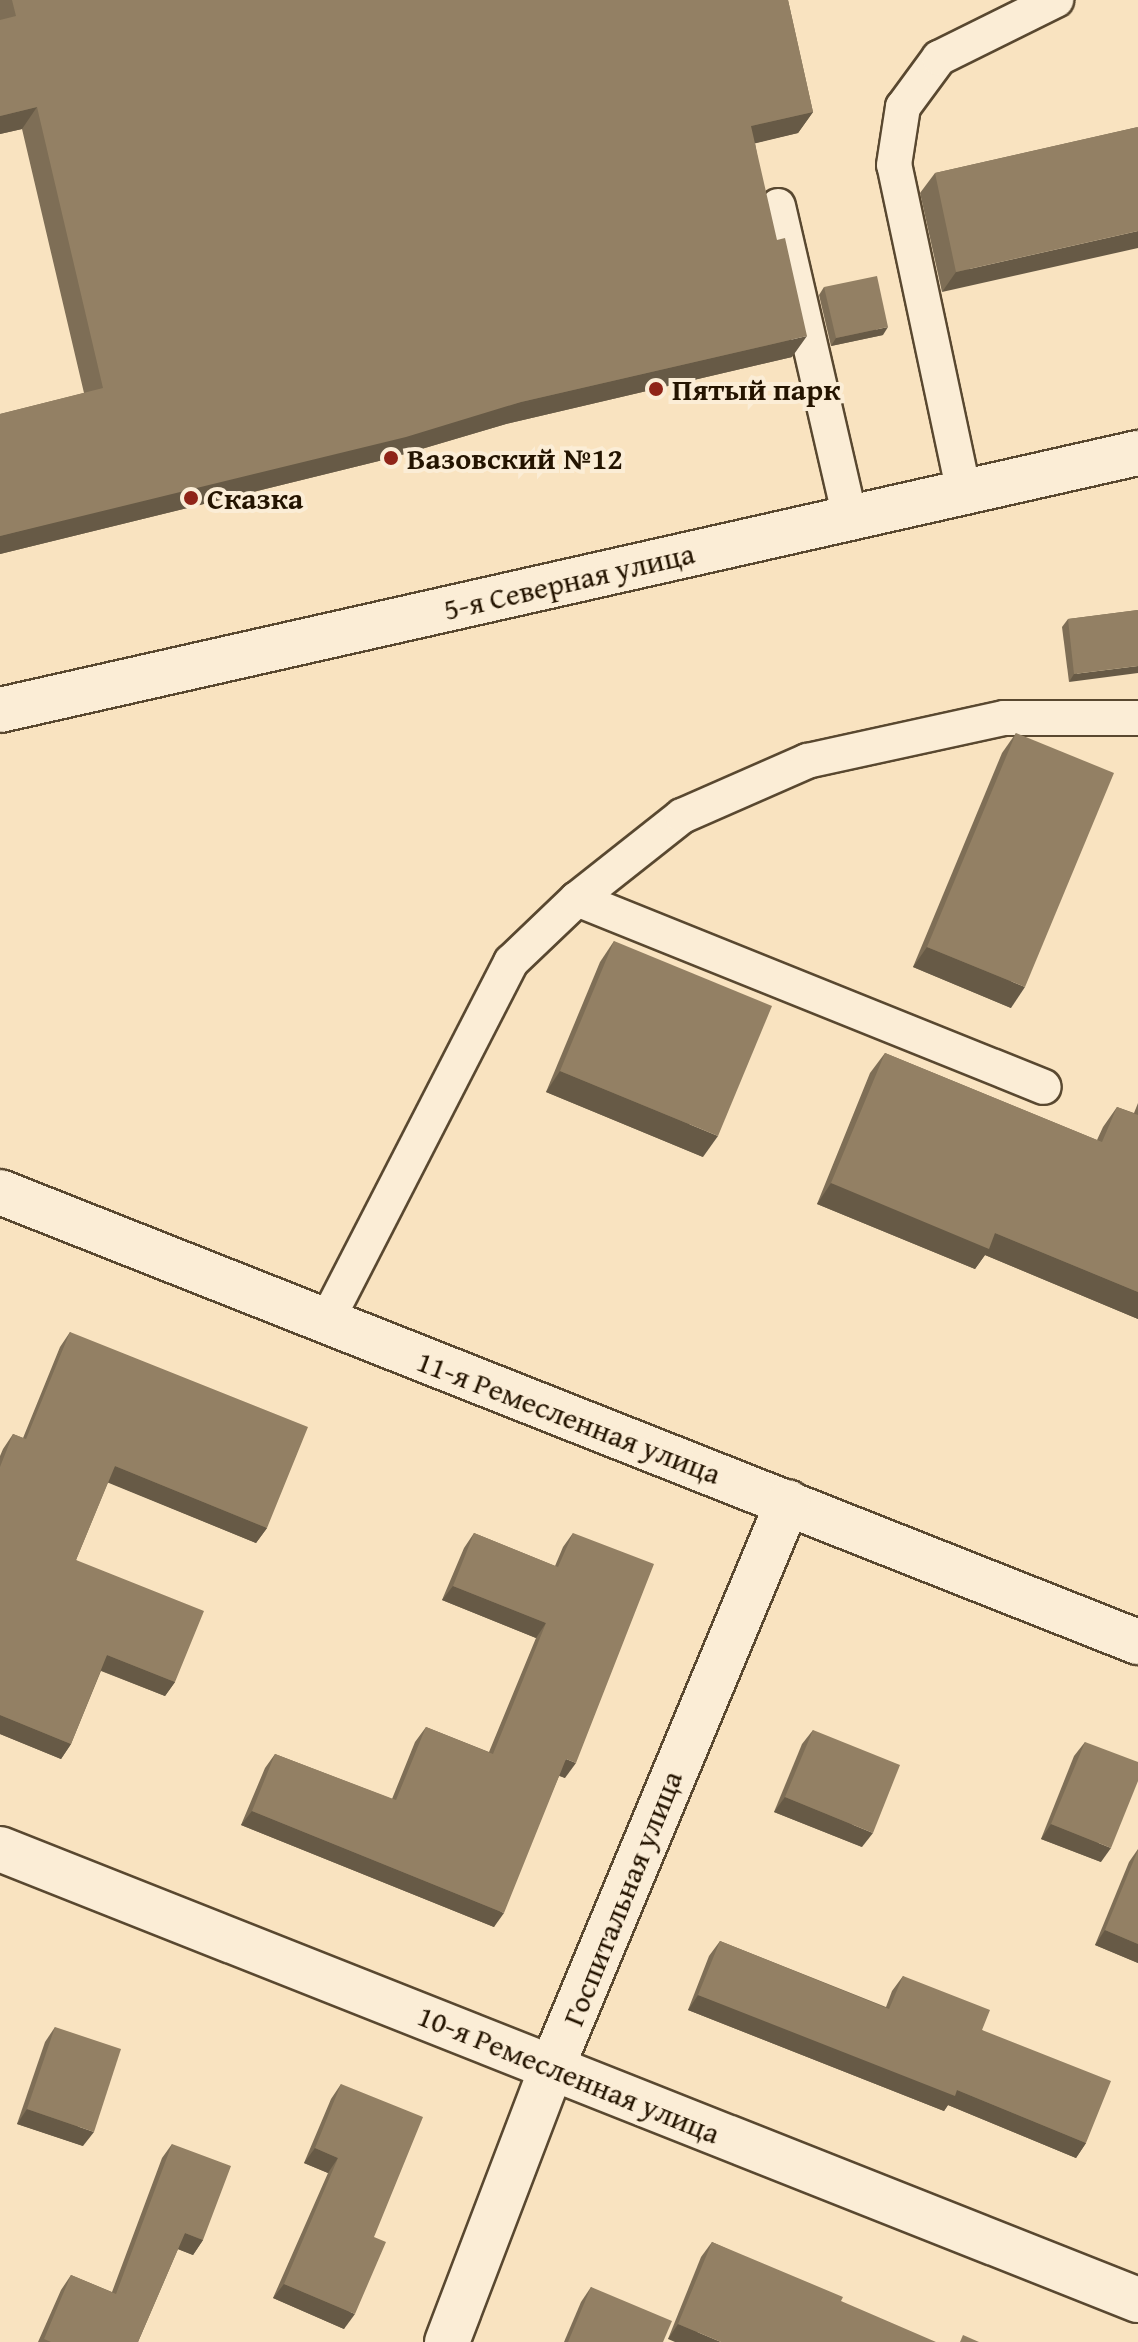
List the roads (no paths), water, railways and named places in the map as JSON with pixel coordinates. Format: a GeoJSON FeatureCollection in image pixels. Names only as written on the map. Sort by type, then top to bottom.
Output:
{"type":"FeatureCollection","features":[{"type":"Feature","properties":{"kind":"main road","name":"5-я Северная улица"},"geometry":{"type":"LineString","coordinates":[[0,710],[1138,453]]}},
{"type":"Feature","properties":{"kind":"main road","name":"11-я Ремесленная улица"},"geometry":{"type":"LineString","coordinates":[[0,1192],[1138,1642]]}},
{"type":"Feature","properties":{"kind":"main road","name":"Госпитальная улица"},"geometry":{"type":"LineString","coordinates":[[447,2342],[552,2067],[788,1502]]}},
{"type":"Feature","properties":{"kind":"main road","name":"10-я Ремесленная улица"},"geometry":{"type":"LineString","coordinates":[[0,1849],[1138,2300]]}},
{"type":"Feature","properties":{"kind":"lane"},"geometry":{"type":"LineString","coordinates":[[964,493],[894,165],[903,107],[939,58],[1056,0]]}},
{"type":"Feature","properties":{"kind":"lane"},"geometry":{"type":"LineString","coordinates":[[778,206],[850,518]]}},
{"type":"Feature","properties":{"kind":"lane"},"geometry":{"type":"LineString","coordinates":[[326,1322],[511,962],[577,899],[682,816],[807,761],[1004,718],[1138,718]]}},
{"type":"Feature","properties":{"kind":"lane"},"geometry":{"type":"LineString","coordinates":[[577,899],[1044,1087]]}},
{"type":"Feature","properties":{"kind":"place","name":"Пятый парк"},"geometry":{"type":"Point","coordinates":[656,389]}},
{"type":"Feature","properties":{"kind":"place","name":"Вазовский №12"},"geometry":{"type":"Point","coordinates":[391,458]}},
{"type":"Feature","properties":{"kind":"place","name":"Сказка"},"geometry":{"type":"Point","coordinates":[191,498]}}]}
